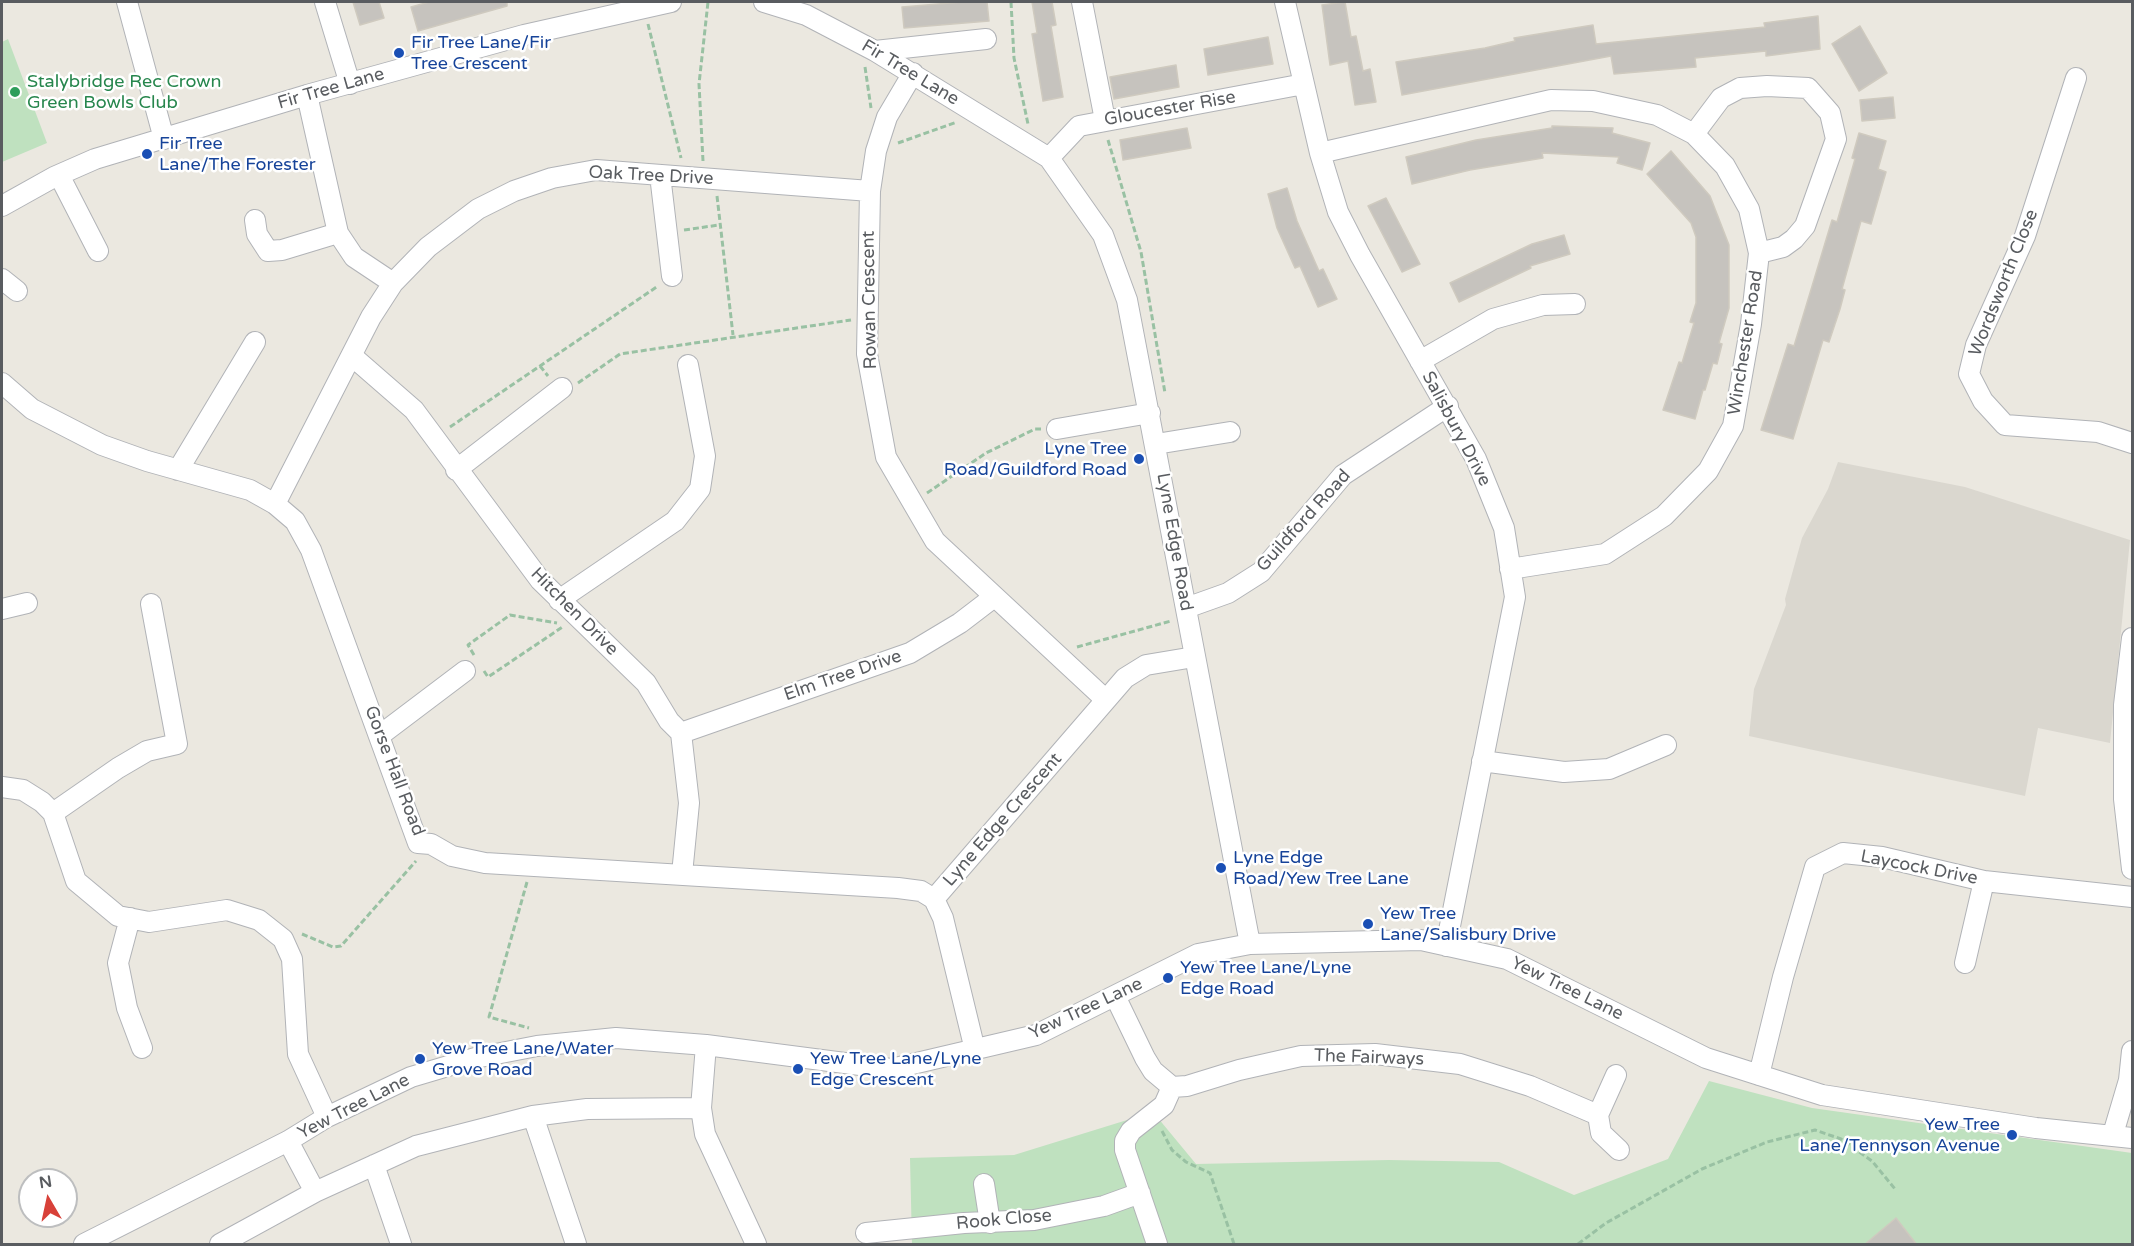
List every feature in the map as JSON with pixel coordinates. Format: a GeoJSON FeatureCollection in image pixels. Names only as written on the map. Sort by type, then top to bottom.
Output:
{"type":"FeatureCollection","features":[{"type":"Feature","properties":{"kind":"street"},"geometry":{"type":"LineString","coordinates":[[127,2],[164,139]]}},
{"type":"Feature","properties":{"kind":"street"},"geometry":{"type":"LineString","coordinates":[[325,2],[350,84]]}},
{"type":"Feature","properties":{"kind":"street","name":"Fir Tree Lane"},"geometry":{"type":"LineString","coordinates":[[2,206],[59,175],[95,159],[307,95],[524,35],[671,2]]}},
{"type":"Feature","properties":{"kind":"street","name":"Fir Tree Lane"},"geometry":{"type":"LineString","coordinates":[[764,2],[806,15],[869,48],[1041,153]]}},
{"type":"Feature","properties":{"kind":"street"},"geometry":{"type":"LineString","coordinates":[[1082,2],[1105,120]]}},
{"type":"Feature","properties":{"kind":"street","name":"Salisbury Drive"},"geometry":{"type":"LineString","coordinates":[[1285,2],[1320,153],[1338,212],[1476,459],[1504,528],[1515,597],[1446,946]]}},
{"type":"Feature","properties":{"kind":"street"},"geometry":{"type":"LineString","coordinates":[[869,48],[986,39]]}},
{"type":"Feature","properties":{"kind":"street","name":"Rowan Crescent"},"geometry":{"type":"LineString","coordinates":[[913,73],[887,117],[876,151],[870,191],[867,354],[886,457],[935,541],[1106,700]]}},
{"type":"Feature","properties":{"kind":"street","name":"Wordsworth Close"},"geometry":{"type":"LineString","coordinates":[[2076,78],[2025,236],[1976,345],[1969,374],[1983,401],[2006,425],[2098,432],[2133,443]]}},
{"type":"Feature","properties":{"kind":"street","name":"Gloucester Rise"},"geometry":{"type":"LineString","coordinates":[[1041,153],[1079,126],[1304,84]]}},
{"type":"Feature","properties":{"kind":"street"},"geometry":{"type":"LineString","coordinates":[[1694,134],[1721,98],[1740,88],[1767,86],[1808,88],[1830,113],[1836,139],[1805,226],[1794,239],[1782,247],[1759,253]]}},
{"type":"Feature","properties":{"kind":"street"},"geometry":{"type":"LineString","coordinates":[[307,95],[338,233],[354,257],[393,284]]}},
{"type":"Feature","properties":{"kind":"street","name":"Winchester Road"},"geometry":{"type":"LineString","coordinates":[[1320,153],[1551,100],[1593,101],[1657,115],[1694,134],[1725,166],[1749,209],[1759,253],[1751,324],[1733,426],[1708,471],[1664,516],[1605,554],[1510,569]]}},
{"type":"Feature","properties":{"kind":"street","name":"Lyne Edge Road"},"geometry":{"type":"LineString","coordinates":[[1041,153],[1103,235],[1127,300],[1250,944]]}},
{"type":"Feature","properties":{"kind":"street","name":"Oak Tree Drive"},"geometry":{"type":"LineString","coordinates":[[275,504],[371,317],[393,284],[436,241],[478,209],[514,191],[552,178],[596,170],[870,191]]}},
{"type":"Feature","properties":{"kind":"street"},"geometry":{"type":"LineString","coordinates":[[59,175],[98,250]]}},
{"type":"Feature","properties":{"kind":"street"},"geometry":{"type":"LineString","coordinates":[[660,175],[672,276]]}},
{"type":"Feature","properties":{"kind":"street"},"geometry":{"type":"LineString","coordinates":[[255,220],[257,234],[268,251],[282,250],[338,233]]}},
{"type":"Feature","properties":{"kind":"street"},"geometry":{"type":"LineString","coordinates":[[1420,361],[1492,319],[1543,305],[1575,304]]}},
{"type":"Feature","properties":{"kind":"street"},"geometry":{"type":"LineString","coordinates":[[178,470],[255,342]]}},
{"type":"Feature","properties":{"kind":"street","name":"Hitchen Drive"},"geometry":{"type":"LineString","coordinates":[[352,356],[414,410],[456,470],[540,580],[646,683],[669,721],[681,733]]}},
{"type":"Feature","properties":{"kind":"street"},"geometry":{"type":"LineString","coordinates":[[560,600],[675,521],[700,489],[705,456],[688,365]]}},
{"type":"Feature","properties":{"kind":"street","name":"Gorse Hall Road"},"geometry":{"type":"LineString","coordinates":[[2,383],[32,409],[102,445],[178,470],[250,490],[275,504],[295,521],[311,550],[418,843],[431,844],[452,856],[485,863],[897,888],[921,891],[934,899]]}},
{"type":"Feature","properties":{"kind":"street"},"geometry":{"type":"LineString","coordinates":[[456,470],[562,388]]}},
{"type":"Feature","properties":{"kind":"street","name":"Guildford Road"},"geometry":{"type":"LineString","coordinates":[[1187,613],[1228,593],[1261,572],[1343,475],[1386,444],[1448,406]]}},
{"type":"Feature","properties":{"kind":"street"},"geometry":{"type":"LineString","coordinates":[[1058,429],[1150,413]]}},
{"type":"Feature","properties":{"kind":"street"},"geometry":{"type":"LineString","coordinates":[[1156,444],[1230,432]]}},
{"type":"Feature","properties":{"kind":"street","name":"Elm Tree Drive"},"geometry":{"type":"LineString","coordinates":[[681,733],[910,653],[960,623],[994,597]]}},
{"type":"Feature","properties":{"kind":"street"},"geometry":{"type":"LineString","coordinates":[[2,609],[27,603]]}},
{"type":"Feature","properties":{"kind":"street"},"geometry":{"type":"LineString","coordinates":[[53,813],[147,751],[178,752],[151,604]]}},
{"type":"Feature","properties":{"kind":"street"},"geometry":{"type":"LineString","coordinates":[[2133,638],[2124,705],[2124,799],[2133,869]]}},
{"type":"Feature","properties":{"kind":"street","name":"Lyne Edge Crescent"},"geometry":{"type":"LineString","coordinates":[[975,1050],[943,918],[934,899],[1106,700],[1136,670],[1156,662],[1194,657]]}},
{"type":"Feature","properties":{"kind":"street"},"geometry":{"type":"LineString","coordinates":[[379,736],[475,667]]}},
{"type":"Feature","properties":{"kind":"street"},"geometry":{"type":"LineString","coordinates":[[681,733],[689,803],[682,874]]}},
{"type":"Feature","properties":{"kind":"street"},"geometry":{"type":"LineString","coordinates":[[1482,761],[1564,772],[1609,769],[1666,745]]}},
{"type":"Feature","properties":{"kind":"street"},"geometry":{"type":"LineString","coordinates":[[2,787],[23,790],[42,802],[53,813],[76,881],[118,916],[149,922],[227,910],[259,920],[283,939],[292,959],[298,1054],[327,1117]]}},
{"type":"Feature","properties":{"kind":"street","name":"Laycock Drive"},"geometry":{"type":"LineString","coordinates":[[1759,1075],[1786,966],[1815,867],[1843,853],[1882,857],[1984,881],[2133,897]]}},
{"type":"Feature","properties":{"kind":"street"},"geometry":{"type":"LineString","coordinates":[[1965,963],[1984,881]]}},
{"type":"Feature","properties":{"kind":"street"},"geometry":{"type":"LineString","coordinates":[[130,918],[118,963],[127,1008],[142,1048]]}},
{"type":"Feature","properties":{"kind":"street","name":"Yew Tree Lane"},"geometry":{"type":"LineString","coordinates":[[84,1245],[288,1141],[327,1117],[411,1077],[475,1058],[537,1046],[615,1038],[706,1045],[891,1070],[1036,1035],[1198,954],[1250,944],[1421,940],[1507,958],[1706,1058],[1822,1095],[2036,1128],[2123,1136]]}},
{"type":"Feature","properties":{"kind":"street"},"geometry":{"type":"LineString","coordinates":[[1114,996],[1153,1071],[1172,1087],[1164,1105],[1157,1113],[1131,1131],[1125,1141],[1125,1150],[1157,1245]]}},
{"type":"Feature","properties":{"kind":"street"},"geometry":{"type":"LineString","coordinates":[[706,1045],[701,1108],[705,1134],[756,1245]]}},
{"type":"Feature","properties":{"kind":"street"},"geometry":{"type":"LineString","coordinates":[[2123,1136],[2133,1051]]}},
{"type":"Feature","properties":{"kind":"street","name":"The Fairways"},"geometry":{"type":"LineString","coordinates":[[1172,1087],[1187,1086],[1239,1070],[1301,1056],[1375,1054],[1460,1064],[1530,1086],[1598,1115]]}},
{"type":"Feature","properties":{"kind":"street"},"geometry":{"type":"LineString","coordinates":[[1616,1075],[1598,1115],[1601,1133],[1620,1150]]}},
{"type":"Feature","properties":{"kind":"street"},"geometry":{"type":"LineString","coordinates":[[227,1243],[315,1192],[416,1146],[533,1116],[587,1109],[701,1108]]}},
{"type":"Feature","properties":{"kind":"street"},"geometry":{"type":"LineString","coordinates":[[533,1116],[576,1245]]}},
{"type":"Feature","properties":{"kind":"street"},"geometry":{"type":"LineString","coordinates":[[288,1141],[315,1192]]}},
{"type":"Feature","properties":{"kind":"street"},"geometry":{"type":"LineString","coordinates":[[374,1165],[401,1245]]}},
{"type":"Feature","properties":{"kind":"street"},"geometry":{"type":"LineString","coordinates":[[984,1184],[990,1223]]}},
{"type":"Feature","properties":{"kind":"street","name":"Rook Close"},"geometry":{"type":"LineString","coordinates":[[866,1233],[1034,1220],[1104,1206],[1140,1193]]}},
{"type":"Feature","properties":{"kind":"path"},"geometry":{"type":"LineString","coordinates":[[702,178],[699,84],[708,2]]}},
{"type":"Feature","properties":{"kind":"path"},"geometry":{"type":"LineString","coordinates":[[1011,2],[1014,58],[1041,153]]}},
{"type":"Feature","properties":{"kind":"path"},"geometry":{"type":"LineString","coordinates":[[645,8],[719,225],[733,335]]}},
{"type":"Feature","properties":{"kind":"path"},"geometry":{"type":"LineString","coordinates":[[869,48],[872,115]]}},
{"type":"Feature","properties":{"kind":"path"},"geometry":{"type":"LineString","coordinates":[[876,151],[980,115]]}},
{"type":"Feature","properties":{"kind":"path"},"geometry":{"type":"LineString","coordinates":[[1105,120],[1111,156],[1141,252],[1166,395]]}},
{"type":"Feature","properties":{"kind":"path"},"geometry":{"type":"LineString","coordinates":[[667,232],[719,225]]}},
{"type":"Feature","properties":{"kind":"path"},"geometry":{"type":"LineString","coordinates":[[433,438],[672,276]]}},
{"type":"Feature","properties":{"kind":"path"},"geometry":{"type":"LineString","coordinates":[[562,388],[574,386],[620,354],[733,335],[868,318]]}},
{"type":"Feature","properties":{"kind":"path"},"geometry":{"type":"LineString","coordinates":[[913,503],[986,453],[1035,429],[1058,429]]}},
{"type":"Feature","properties":{"kind":"path"},"geometry":{"type":"LineString","coordinates":[[1060,656],[1069,649],[1187,613]]}},
{"type":"Feature","properties":{"kind":"path"},"geometry":{"type":"LineString","coordinates":[[510,615],[566,625],[488,677],[475,667],[468,645],[510,615]]}},
{"type":"Feature","properties":{"kind":"path"},"geometry":{"type":"LineString","coordinates":[[283,939],[297,932],[333,948],[341,946],[431,844]]}},
{"type":"Feature","properties":{"kind":"path"},"geometry":{"type":"LineString","coordinates":[[532,866],[489,1017],[535,1030],[537,1046]]}},
{"type":"Feature","properties":{"kind":"path"},"geometry":{"type":"LineString","coordinates":[[1157,1113],[1164,1137],[1172,1150],[1186,1162],[1210,1173],[1234,1245]]}},
{"type":"Feature","properties":{"kind":"path"},"geometry":{"type":"LineString","coordinates":[[1578,1245],[1606,1223],[1702,1169],[1767,1142],[1815,1130],[1841,1139],[1872,1161],[1895,1189]]}},
{"type":"Feature","properties":{"kind":"shaded area"},"geometry":{"type":"Polygon","coordinates":[[[1838,462],[1965,487],[2130,540],[2110,743],[2038,728],[2025,796],[1749,736],[1754,689],[1786,605],[1785,599],[1802,538],[1828,489],[1838,462]]]}},
{"type":"Feature","properties":{"kind":"green space","name":"Stalybridge Rec Crown Green Bowls Club"},"geometry":{"type":"Polygon","coordinates":[[[8,39],[47,143],[2,162],[2,42],[8,39]]]}},
{"type":"Feature","properties":{"kind":"green space"},"geometry":{"type":"Polygon","coordinates":[[[1709,1081],[1812,1108],[2132,1153],[2132,1244],[912,1244],[910,1158],[1014,1155],[1153,1112],[1196,1164],[1389,1160],[1499,1162],[1574,1195],[1668,1159],[1709,1081]]]}},
{"type":"Feature","properties":{"kind":"building"},"geometry":{"type":"Polygon","coordinates":[[[353,2],[379,2],[384,18],[360,25],[353,2]]]}},
{"type":"Feature","properties":{"kind":"building"},"geometry":{"type":"Polygon","coordinates":[[[429,2],[507,2],[507,6],[418,31],[411,7],[429,2]]]}},
{"type":"Feature","properties":{"kind":"building"},"geometry":{"type":"Polygon","coordinates":[[[987,2],[989,21],[904,28],[902,7],[987,2]]]}},
{"type":"Feature","properties":{"kind":"building"},"geometry":{"type":"Polygon","coordinates":[[[1032,2],[1052,2],[1056,25],[1051,26],[1063,97],[1043,101],[1032,34],[1037,33],[1032,2]]]}},
{"type":"Feature","properties":{"kind":"building"},"geometry":{"type":"Polygon","coordinates":[[[1345,2],[1351,37],[1356,36],[1363,71],[1370,69],[1376,102],[1355,105],[1348,61],[1330,65],[1322,5],[1345,2]]]}},
{"type":"Feature","properties":{"kind":"building"},"geometry":{"type":"Polygon","coordinates":[[[1818,16],[1820,49],[1766,56],[1766,51],[1695,58],[1696,67],[1614,74],[1611,56],[1402,95],[1396,62],[1485,48],[1515,41],[1514,38],[1593,25],[1596,44],[1765,27],[1764,23],[1818,16]]]}},
{"type":"Feature","properties":{"kind":"building"},"geometry":{"type":"Polygon","coordinates":[[[1860,26],[1887,73],[1859,91],[1832,44],[1860,26]]]}},
{"type":"Feature","properties":{"kind":"building"},"geometry":{"type":"Polygon","coordinates":[[[1268,37],[1273,64],[1208,75],[1204,49],[1268,37]]]}},
{"type":"Feature","properties":{"kind":"building"},"geometry":{"type":"Polygon","coordinates":[[[1176,65],[1179,87],[1114,99],[1110,77],[1176,65]]]}},
{"type":"Feature","properties":{"kind":"building"},"geometry":{"type":"Polygon","coordinates":[[[1893,97],[1895,118],[1862,121],[1860,100],[1893,97]]]}},
{"type":"Feature","properties":{"kind":"building"},"geometry":{"type":"Polygon","coordinates":[[[1552,126],[1613,128],[1612,133],[1650,143],[1642,170],[1617,163],[1619,157],[1542,153],[1543,158],[1470,170],[1412,184],[1406,157],[1476,140],[1552,128],[1552,126]]]}},
{"type":"Feature","properties":{"kind":"building"},"geometry":{"type":"Polygon","coordinates":[[[1187,128],[1191,148],[1123,160],[1120,140],[1187,128]]]}},
{"type":"Feature","properties":{"kind":"building"},"geometry":{"type":"Polygon","coordinates":[[[1859,133],[1886,141],[1878,169],[1886,172],[1871,224],[1861,221],[1842,289],[1845,290],[1840,309],[1829,342],[1823,340],[1793,439],[1761,430],[1788,344],[1794,346],[1832,220],[1837,222],[1855,159],[1852,158],[1859,133]]]}},
{"type":"Feature","properties":{"kind":"building"},"geometry":{"type":"Polygon","coordinates":[[[1671,151],[1710,196],[1729,245],[1729,308],[1719,343],[1722,344],[1717,364],[1713,363],[1705,390],[1703,390],[1695,419],[1663,410],[1679,362],[1682,363],[1694,323],[1690,322],[1696,303],[1696,237],[1691,223],[1647,174],[1671,151]]]}},
{"type":"Feature","properties":{"kind":"building"},"geometry":{"type":"Polygon","coordinates":[[[1287,188],[1297,221],[1319,271],[1323,269],[1337,299],[1318,307],[1300,266],[1295,268],[1277,228],[1268,194],[1287,188]]]}},
{"type":"Feature","properties":{"kind":"building"},"geometry":{"type":"Polygon","coordinates":[[[1386,198],[1420,264],[1402,272],[1368,206],[1386,198]]]}},
{"type":"Feature","properties":{"kind":"building"},"geometry":{"type":"Polygon","coordinates":[[[1564,235],[1570,254],[1530,266],[1531,268],[1459,302],[1450,283],[1532,244],[1564,235]]]}},
{"type":"Feature","properties":{"kind":"building"},"geometry":{"type":"Polygon","coordinates":[[[1896,1218],[1917,1245],[1864,1245],[1896,1218]]]}},
{"type":"Feature","properties":{"kind":"place","name":"Fir Tree Lane/Fir Tree Crescent"},"geometry":{"type":"Point","coordinates":[399,53]}},
{"type":"Feature","properties":{"kind":"place","name":"Stalybridge Rec Crown Green Bowls Club"},"geometry":{"type":"Point","coordinates":[15,92]}},
{"type":"Feature","properties":{"kind":"place","name":"Fir Tree Lane/The Forester"},"geometry":{"type":"Point","coordinates":[147,154]}},
{"type":"Feature","properties":{"kind":"place","name":"Lyne Tree Road/Guildford Road"},"geometry":{"type":"Point","coordinates":[1139,459]}},
{"type":"Feature","properties":{"kind":"place","name":"Lyne Edge Road/Yew Tree Lane"},"geometry":{"type":"Point","coordinates":[1221,868]}},
{"type":"Feature","properties":{"kind":"place","name":"Yew Tree Lane/Salisbury Drive"},"geometry":{"type":"Point","coordinates":[1368,924]}},
{"type":"Feature","properties":{"kind":"place","name":"Yew Tree Lane/Lyne Edge Road"},"geometry":{"type":"Point","coordinates":[1168,978]}},
{"type":"Feature","properties":{"kind":"place","name":"Yew Tree Lane/Water Grove Road"},"geometry":{"type":"Point","coordinates":[420,1059]}},
{"type":"Feature","properties":{"kind":"place","name":"Yew Tree Lane/Lyne Edge Crescent"},"geometry":{"type":"Point","coordinates":[798,1069]}},
{"type":"Feature","properties":{"kind":"place","name":"Yew Tree Lane/Tennyson Avenue"},"geometry":{"type":"Point","coordinates":[2012,1135]}}]}
